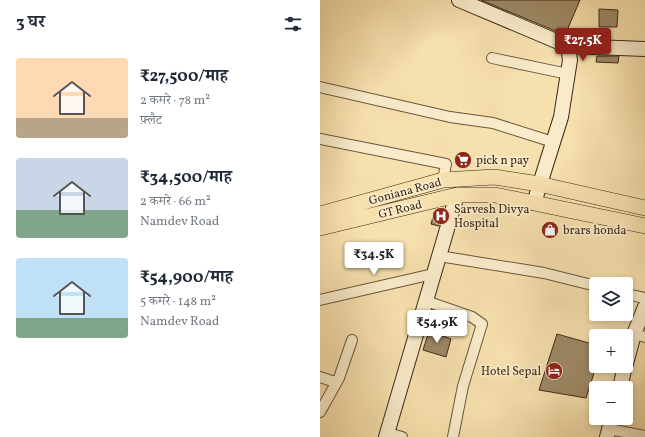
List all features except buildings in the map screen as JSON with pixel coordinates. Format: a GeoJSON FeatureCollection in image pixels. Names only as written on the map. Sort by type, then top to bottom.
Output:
{"type":"FeatureCollection","features":[{"type":"Feature","properties":{"kind":"main road","name":"Goniana Road"},"geometry":{"type":"LineString","coordinates":[[320,214],[443,180],[494,177],[539,184]]}},
{"type":"Feature","properties":{"kind":"main road"},"geometry":{"type":"LineString","coordinates":[[539,184],[645,208]]}},
{"type":"Feature","properties":{"kind":"main road","name":"GT Road"},"geometry":{"type":"LineString","coordinates":[[320,228],[457,195],[495,195],[645,226]]}},
{"type":"Feature","properties":{"kind":"street"},"geometry":{"type":"LineString","coordinates":[[458,0],[568,46],[645,49]]}},
{"type":"Feature","properties":{"kind":"street"},"geometry":{"type":"LineString","coordinates":[[534,203],[561,117],[570,60],[568,46]]}},
{"type":"Feature","properties":{"kind":"street"},"geometry":{"type":"LineString","coordinates":[[492,58],[568,74]]}},
{"type":"Feature","properties":{"kind":"street"},"geometry":{"type":"LineString","coordinates":[[320,87],[450,116],[493,123],[553,142]]}},
{"type":"Feature","properties":{"kind":"street"},"geometry":{"type":"LineString","coordinates":[[320,139],[446,164],[443,180]]}},
{"type":"Feature","properties":{"kind":"street"},"geometry":{"type":"LineString","coordinates":[[402,437],[387,435],[457,195]]}},
{"type":"Feature","properties":{"kind":"street"},"geometry":{"type":"LineString","coordinates":[[439,256],[544,273],[589,284]]}},
{"type":"Feature","properties":{"kind":"street"},"geometry":{"type":"LineString","coordinates":[[320,300],[433,274]]}},
{"type":"Feature","properties":{"kind":"street"},"geometry":{"type":"LineString","coordinates":[[633,295],[645,298]]}},
{"type":"Feature","properties":{"kind":"street"},"geometry":{"type":"LineString","coordinates":[[426,301],[472,317],[482,324],[463,386],[452,437]]}},
{"type":"Feature","properties":{"kind":"street"},"geometry":{"type":"LineString","coordinates":[[633,349],[639,336],[645,307]]}},
{"type":"Feature","properties":{"kind":"street"},"geometry":{"type":"LineString","coordinates":[[320,412],[338,378],[352,340]]}},
{"type":"Feature","properties":{"kind":"street"},"geometry":{"type":"LineString","coordinates":[[320,377],[335,382]]}},
{"type":"Feature","properties":{"kind":"street"},"geometry":{"type":"LineString","coordinates":[[609,428],[645,436]]}},
{"type":"Feature","properties":{"kind":"place","name":"pick n pay"},"geometry":{"type":"Point","coordinates":[463,160]}},
{"type":"Feature","properties":{"kind":"place","name":"Sarvesh Divya Hospital"},"geometry":{"type":"Point","coordinates":[441,216]}},
{"type":"Feature","properties":{"kind":"place","name":"brars honda"},"geometry":{"type":"Point","coordinates":[550,230]}},
{"type":"Feature","properties":{"kind":"place","name":"Hotel Sepal"},"geometry":{"type":"Point","coordinates":[554,371]}}]}
